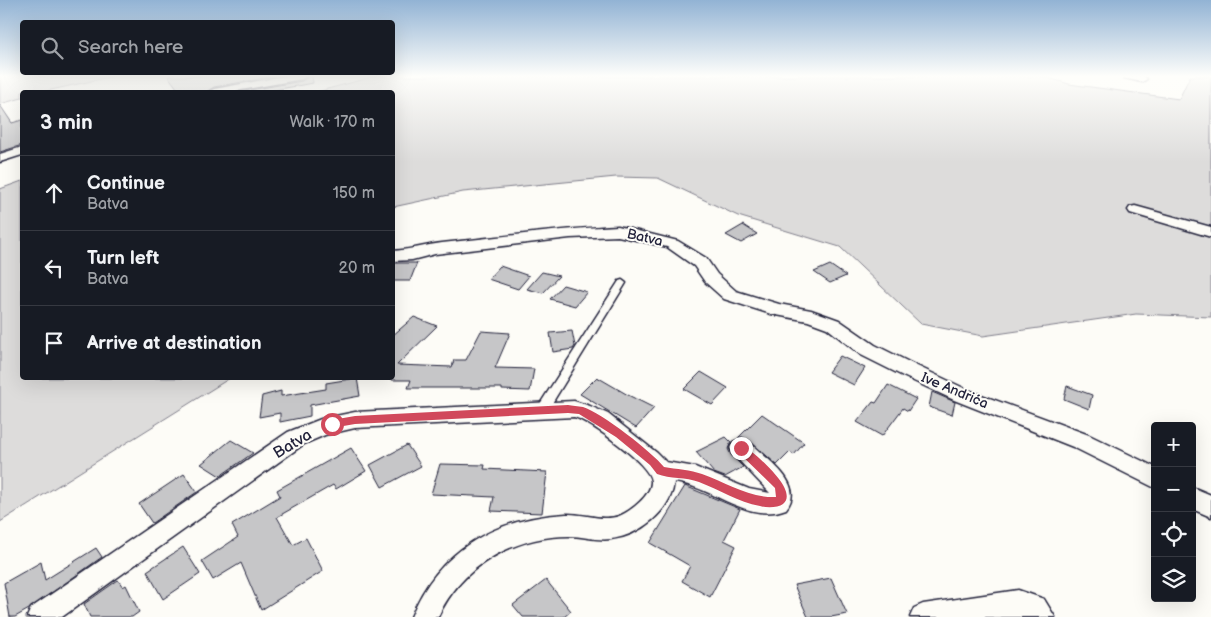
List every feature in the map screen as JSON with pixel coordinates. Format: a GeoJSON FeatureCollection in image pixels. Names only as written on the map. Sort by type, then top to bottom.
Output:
{"type":"FeatureCollection","features":[{"type":"Feature","properties":{"kind":"street"},"geometry":{"type":"LineString","coordinates":[[0,158],[20,152]]}},
{"type":"Feature","properties":{"kind":"street"},"geometry":{"type":"LineString","coordinates":[[1136,210],[1211,232]]}},
{"type":"Feature","properties":{"kind":"street","name":"Batva"},"geometry":{"type":"LineString","coordinates":[[395,256],[412,255],[434,249],[527,237],[618,231],[672,244],[700,262],[711,278],[730,296],[756,304]]}},
{"type":"Feature","properties":{"kind":"street","name":"Ive Andrića"},"geometry":{"type":"LineString","coordinates":[[756,304],[811,316],[833,324],[868,350],[910,371],[961,395],[1081,441],[1151,476]]}},
{"type":"Feature","properties":{"kind":"street","name":"Batva"},"geometry":{"type":"LineString","coordinates":[[51,613],[303,434],[332,424],[355,420],[574,409],[588,413],[619,434],[654,462],[661,471]]}},
{"type":"Feature","properties":{"kind":"street"},"geometry":{"type":"LineString","coordinates":[[424,617],[438,589],[451,573],[481,549],[501,539],[550,527],[568,525],[611,529],[624,525],[639,516],[662,492],[664,483],[661,471],[699,477],[734,493],[762,502],[778,502],[782,493],[779,485],[741,448]]}},
{"type":"Feature","properties":{"kind":"street"},"geometry":{"type":"LineString","coordinates":[[1196,499],[1211,507]]}},
{"type":"Feature","properties":{"kind":"street"},"geometry":{"type":"LineString","coordinates":[[923,617],[1018,603],[1028,604],[1035,608],[1042,617]]}},
{"type":"Feature","properties":{"kind":"lane"},"geometry":{"type":"LineString","coordinates":[[542,410],[622,283]]}},
{"type":"Feature","properties":{"kind":"shaded area"},"geometry":{"type":"Polygon","coordinates":[[[395,105],[1211,105],[1211,317],[1136,314],[983,336],[921,324],[840,247],[738,216],[658,178],[616,177],[463,192],[395,207],[395,105]]]}},
{"type":"Feature","properties":{"kind":"shaded area"},"geometry":{"type":"Polygon","coordinates":[[[20,182],[20,380],[227,380],[0,522],[0,189],[20,182]]]}},
{"type":"Feature","properties":{"kind":"building"},"geometry":{"type":"Polygon","coordinates":[[[0,105],[12,123],[20,121],[20,146],[0,152],[0,105]]]}},
{"type":"Feature","properties":{"kind":"building"},"geometry":{"type":"Polygon","coordinates":[[[743,225],[757,234],[741,243],[726,235],[743,225]]]}},
{"type":"Feature","properties":{"kind":"building"},"geometry":{"type":"Polygon","coordinates":[[[395,263],[417,263],[410,281],[395,281],[395,263]]]}},
{"type":"Feature","properties":{"kind":"building"},"geometry":{"type":"Polygon","coordinates":[[[830,265],[846,276],[830,283],[814,272],[830,265]]]}},
{"type":"Feature","properties":{"kind":"building"},"geometry":{"type":"Polygon","coordinates":[[[500,266],[529,276],[518,289],[488,279],[500,266]]]}},
{"type":"Feature","properties":{"kind":"building"},"geometry":{"type":"Polygon","coordinates":[[[542,272],[559,276],[543,293],[527,289],[542,272]]]}},
{"type":"Feature","properties":{"kind":"building"},"geometry":{"type":"Polygon","coordinates":[[[563,285],[587,292],[575,306],[550,299],[563,285]]]}},
{"type":"Feature","properties":{"kind":"building"},"geometry":{"type":"Polygon","coordinates":[[[414,317],[437,326],[397,365],[452,367],[454,360],[466,360],[481,331],[510,333],[495,368],[534,369],[530,391],[502,390],[502,388],[408,388],[411,380],[395,380],[395,333],[414,317]]]}},
{"type":"Feature","properties":{"kind":"building"},"geometry":{"type":"Polygon","coordinates":[[[572,331],[575,346],[573,349],[553,352],[550,333],[572,331]]]}},
{"type":"Feature","properties":{"kind":"building"},"geometry":{"type":"Polygon","coordinates":[[[840,356],[865,368],[854,385],[828,372],[840,356]]]}},
{"type":"Feature","properties":{"kind":"building"},"geometry":{"type":"Polygon","coordinates":[[[701,372],[728,388],[712,405],[684,389],[701,372]]]}},
{"type":"Feature","properties":{"kind":"building"},"geometry":{"type":"Polygon","coordinates":[[[597,377],[654,408],[636,428],[580,394],[597,377]]]}},
{"type":"Feature","properties":{"kind":"building"},"geometry":{"type":"Polygon","coordinates":[[[357,380],[360,396],[310,405],[310,416],[280,422],[280,413],[259,417],[262,396],[281,391],[281,396],[326,389],[326,383],[357,380]]]}},
{"type":"Feature","properties":{"kind":"building"},"geometry":{"type":"Polygon","coordinates":[[[888,385],[916,399],[908,411],[903,408],[882,436],[857,422],[873,402],[876,403],[888,385]]]}},
{"type":"Feature","properties":{"kind":"building"},"geometry":{"type":"Polygon","coordinates":[[[1067,386],[1092,395],[1089,409],[1064,399],[1067,386]]]}},
{"type":"Feature","properties":{"kind":"building"},"geometry":{"type":"Polygon","coordinates":[[[932,392],[955,402],[952,415],[929,407],[932,392]]]}},
{"type":"Feature","properties":{"kind":"building"},"geometry":{"type":"Polygon","coordinates":[[[762,414],[804,443],[794,455],[790,452],[777,465],[750,441],[742,437],[738,438],[762,414]]]}},
{"type":"Feature","properties":{"kind":"building"},"geometry":{"type":"Polygon","coordinates":[[[726,437],[731,442],[728,449],[731,455],[743,467],[725,477],[714,473],[696,452],[726,437]]]}},
{"type":"Feature","properties":{"kind":"building"},"geometry":{"type":"Polygon","coordinates":[[[231,440],[253,453],[220,476],[201,464],[231,440]]]}},
{"type":"Feature","properties":{"kind":"building"},"geometry":{"type":"Polygon","coordinates":[[[407,445],[421,466],[382,487],[370,465],[407,445]]]}},
{"type":"Feature","properties":{"kind":"building"},"geometry":{"type":"Polygon","coordinates":[[[351,448],[366,471],[336,489],[333,485],[277,517],[293,545],[306,538],[323,571],[261,610],[241,563],[213,580],[202,561],[238,537],[232,525],[280,496],[277,490],[351,448]]]}},
{"type":"Feature","properties":{"kind":"building"},"geometry":{"type":"Polygon","coordinates":[[[440,464],[485,465],[484,469],[547,472],[542,513],[491,511],[494,497],[431,494],[440,464]]]}},
{"type":"Feature","properties":{"kind":"building"},"geometry":{"type":"Polygon","coordinates":[[[184,474],[197,492],[152,523],[139,504],[184,474]]]}},
{"type":"Feature","properties":{"kind":"building"},"geometry":{"type":"Polygon","coordinates":[[[685,486],[740,509],[724,540],[736,546],[710,597],[682,581],[690,566],[650,543],[685,486]]]}},
{"type":"Feature","properties":{"kind":"building"},"geometry":{"type":"Polygon","coordinates":[[[183,547],[200,574],[163,599],[147,571],[183,547]]]}},
{"type":"Feature","properties":{"kind":"building"},"geometry":{"type":"Polygon","coordinates":[[[96,548],[102,557],[29,609],[15,617],[10,617],[4,583],[41,562],[45,580],[96,548]]]}},
{"type":"Feature","properties":{"kind":"building"},"geometry":{"type":"Polygon","coordinates":[[[831,578],[847,614],[831,617],[808,617],[794,585],[831,578]]]}},
{"type":"Feature","properties":{"kind":"building"},"geometry":{"type":"Polygon","coordinates":[[[118,580],[123,587],[126,585],[139,612],[132,617],[90,617],[84,604],[118,580]]]}},
{"type":"Feature","properties":{"kind":"building"},"geometry":{"type":"Polygon","coordinates":[[[546,580],[571,611],[564,617],[523,617],[513,605],[546,580]]]}},
{"type":"Feature","properties":{"kind":"route"},"geometry":{"type":"LineString","coordinates":[[332,424],[355,420],[568,409],[581,410],[619,434],[654,462],[661,471],[699,477],[734,493],[762,502],[778,502],[782,493],[779,485],[741,448]]}}]}
